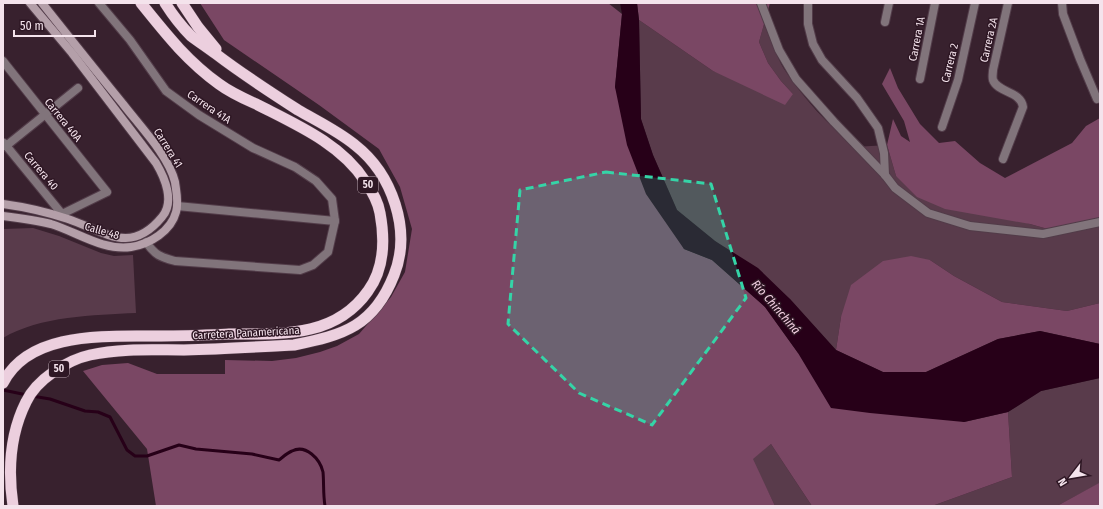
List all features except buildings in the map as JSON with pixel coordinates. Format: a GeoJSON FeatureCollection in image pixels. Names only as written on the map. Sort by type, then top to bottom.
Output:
{"type":"FeatureCollection","features":[{"type":"Feature","properties":{"kind":"highway","name":"Carretera Panamericana"},"geometry":{"type":"LineString","coordinates":[[3,383],[13,368],[23,359],[48,346],[88,337],[122,335],[160,336],[291,333],[315,328],[333,322],[361,301],[373,284],[378,271],[383,252],[384,239],[379,208],[372,191],[360,172],[346,157],[323,140],[220,85],[189,61],[166,36],[142,3]]}},
{"type":"Feature","properties":{"kind":"highway","name":"Carretera Panamericana"},"geometry":{"type":"LineString","coordinates":[[13,506],[11,490],[11,454],[18,422],[26,401],[39,384],[54,371],[90,355],[125,351],[294,345],[342,332],[353,328],[365,320],[387,293],[399,263],[401,238],[396,204],[390,188],[380,171],[355,145],[245,76],[192,36],[172,14],[165,3]]}},
{"type":"Feature","properties":{"kind":"highway"},"geometry":{"type":"LineString","coordinates":[[182,3],[198,27],[228,63]]}},
{"type":"Feature","properties":{"kind":"main road","name":"Carrera 41"},"geometry":{"type":"LineString","coordinates":[[30,3],[72,53],[156,163],[164,180],[168,197]]}},
{"type":"Feature","properties":{"kind":"main road","name":"Carrera 41"},"geometry":{"type":"LineString","coordinates":[[42,3],[154,144],[168,166],[174,181],[177,206]]}},
{"type":"Feature","properties":{"kind":"main road","name":"Calle 48"},"geometry":{"type":"LineString","coordinates":[[3,204],[62,215],[101,234],[115,237],[129,237],[144,233],[157,223],[168,206],[168,197]]}},
{"type":"Feature","properties":{"kind":"main road","name":"Calle 48"},"geometry":{"type":"LineString","coordinates":[[3,216],[41,222],[113,247],[131,247],[146,242],[162,233],[167,228],[176,212],[177,206]]}},
{"type":"Feature","properties":{"kind":"street","name":"Carrera 41A"},"geometry":{"type":"LineString","coordinates":[[99,3],[130,40],[166,91],[200,115],[252,148],[295,167],[316,181],[332,199],[334,221]]}},
{"type":"Feature","properties":{"kind":"street"},"geometry":{"type":"LineString","coordinates":[[761,3],[779,50],[796,79],[834,122],[885,175],[895,188],[928,213],[970,226],[1042,234],[1100,222]]}},
{"type":"Feature","properties":{"kind":"street"},"geometry":{"type":"LineString","coordinates":[[808,3],[808,24],[813,44],[822,60],[857,98],[878,128],[884,153],[885,175]]}},
{"type":"Feature","properties":{"kind":"street"},"geometry":{"type":"LineString","coordinates":[[885,22],[889,3]]}},
{"type":"Feature","properties":{"kind":"street","name":"Carrera 1A"},"geometry":{"type":"LineString","coordinates":[[920,79],[935,3]]}},
{"type":"Feature","properties":{"kind":"street","name":"Carrera 2"},"geometry":{"type":"LineString","coordinates":[[942,127],[958,80],[975,3]]}},
{"type":"Feature","properties":{"kind":"street","name":"Carrera 2A"},"geometry":{"type":"LineString","coordinates":[[1003,159],[1023,107],[1018,98],[998,86],[993,80],[993,70],[1008,3]]}},
{"type":"Feature","properties":{"kind":"street"},"geometry":{"type":"LineString","coordinates":[[1062,3],[1063,14],[1097,99]]}},
{"type":"Feature","properties":{"kind":"street","name":"Carrera 40A"},"geometry":{"type":"LineString","coordinates":[[3,61],[107,192],[62,215]]}},
{"type":"Feature","properties":{"kind":"street"},"geometry":{"type":"LineString","coordinates":[[4,145],[45,115],[78,88]]}},
{"type":"Feature","properties":{"kind":"street","name":"Carrera 40"},"geometry":{"type":"LineString","coordinates":[[4,145],[62,215]]}},
{"type":"Feature","properties":{"kind":"street"},"geometry":{"type":"LineString","coordinates":[[146,242],[153,252],[161,257],[175,261],[300,270],[313,265],[328,252],[334,221],[177,206]]}},
{"type":"Feature","properties":{"kind":"street"},"geometry":{"type":"LineString","coordinates":[[58,227],[62,215]]}},
{"type":"Feature","properties":{"kind":"highlighted area"},"geometry":{"type":"Polygon","coordinates":[[[606,172],[711,184],[746,298],[652,425],[579,393],[508,324],[520,190],[606,172]]]}},
{"type":"Feature","properties":{"kind":"shaded area"},"geometry":{"type":"Polygon","coordinates":[[[200,3],[608,3],[622,14],[615,87],[684,249],[712,260],[765,307],[798,353],[964,422],[1008,412],[1012,477],[932,506],[812,506],[771,444],[753,459],[775,506],[156,506],[147,449],[83,371],[102,365],[128,363],[157,374],[225,374],[225,360],[272,361],[296,358],[337,346],[359,334],[391,297],[405,272],[412,229],[400,187],[379,149],[319,105],[224,40],[200,3]]]}},
{"type":"Feature","properties":{"kind":"shaded area"},"geometry":{"type":"Polygon","coordinates":[[[637,3],[770,3],[759,42],[768,63],[793,94],[785,105],[713,71],[639,20],[637,3]]]}},
{"type":"Feature","properties":{"kind":"shaded area"},"geometry":{"type":"Polygon","coordinates":[[[639,20],[713,71],[793,94],[768,63],[759,42],[764,24],[778,59],[791,80],[808,101],[835,130],[855,147],[887,145],[896,176],[1030,224],[1062,233],[1100,225],[1100,303],[1067,311],[1002,302],[954,276],[930,260],[841,317],[836,350],[790,299],[677,210],[653,155],[641,119],[639,20]]]}},
{"type":"Feature","properties":{"kind":"shaded area"},"geometry":{"type":"Polygon","coordinates":[[[890,68],[898,88],[920,124],[939,143],[955,141],[980,163],[1005,178],[1072,143],[1086,126],[1100,118],[1100,225],[1062,233],[1030,224],[945,209],[917,197],[896,176],[887,145],[893,119],[901,136],[910,142],[904,121],[882,84],[890,68]]]}},
{"type":"Feature","properties":{"kind":"shaded area"},"geometry":{"type":"Polygon","coordinates":[[[33,228],[59,236],[101,253],[114,256],[133,255],[136,313],[85,316],[50,321],[33,325],[3,338],[3,229],[33,228]]]}},
{"type":"Feature","properties":{"kind":"shaded area"},"geometry":{"type":"Polygon","coordinates":[[[911,256],[930,260],[954,276],[1002,302],[1067,311],[1100,303],[1100,344],[1040,331],[998,339],[926,372],[883,372],[836,350],[841,317],[851,285],[883,261],[911,256]]]}},
{"type":"Feature","properties":{"kind":"shaded area"},"geometry":{"type":"Polygon","coordinates":[[[1100,378],[1100,483],[1057,506],[932,506],[1012,477],[1008,412],[1041,391],[1100,378]]]}},
{"type":"Feature","properties":{"kind":"shaded area"},"geometry":{"type":"Polygon","coordinates":[[[771,444],[812,506],[775,506],[752,459],[771,444]]]}},
{"type":"Feature","properties":{"kind":"shaded area"},"geometry":{"type":"Polygon","coordinates":[[[1099,483],[1100,506],[1057,506],[1099,483]]]}},
{"type":"Feature","properties":{"kind":"water","name":"Río Chinchiná"},"geometry":{"type":"Polygon","coordinates":[[[620,3],[637,3],[639,20],[641,119],[653,155],[677,210],[715,241],[758,268],[790,299],[836,350],[883,372],[926,372],[998,339],[1040,331],[1100,344],[1100,378],[1041,391],[1008,412],[964,422],[831,408],[798,353],[765,307],[712,260],[684,249],[646,194],[627,145],[615,87],[622,14],[620,3]]]}},
{"type":"Feature","properties":{"kind":"waterway"},"geometry":{"type":"LineString","coordinates":[[3,390],[27,395]]}},
{"type":"Feature","properties":{"kind":"waterway"},"geometry":{"type":"LineString","coordinates":[[32,396],[50,399],[85,411],[98,412],[110,417],[127,450],[135,456],[147,456],[179,445],[196,449],[252,454],[279,460],[297,449],[307,451],[316,458],[323,472],[325,506]]}}]}
